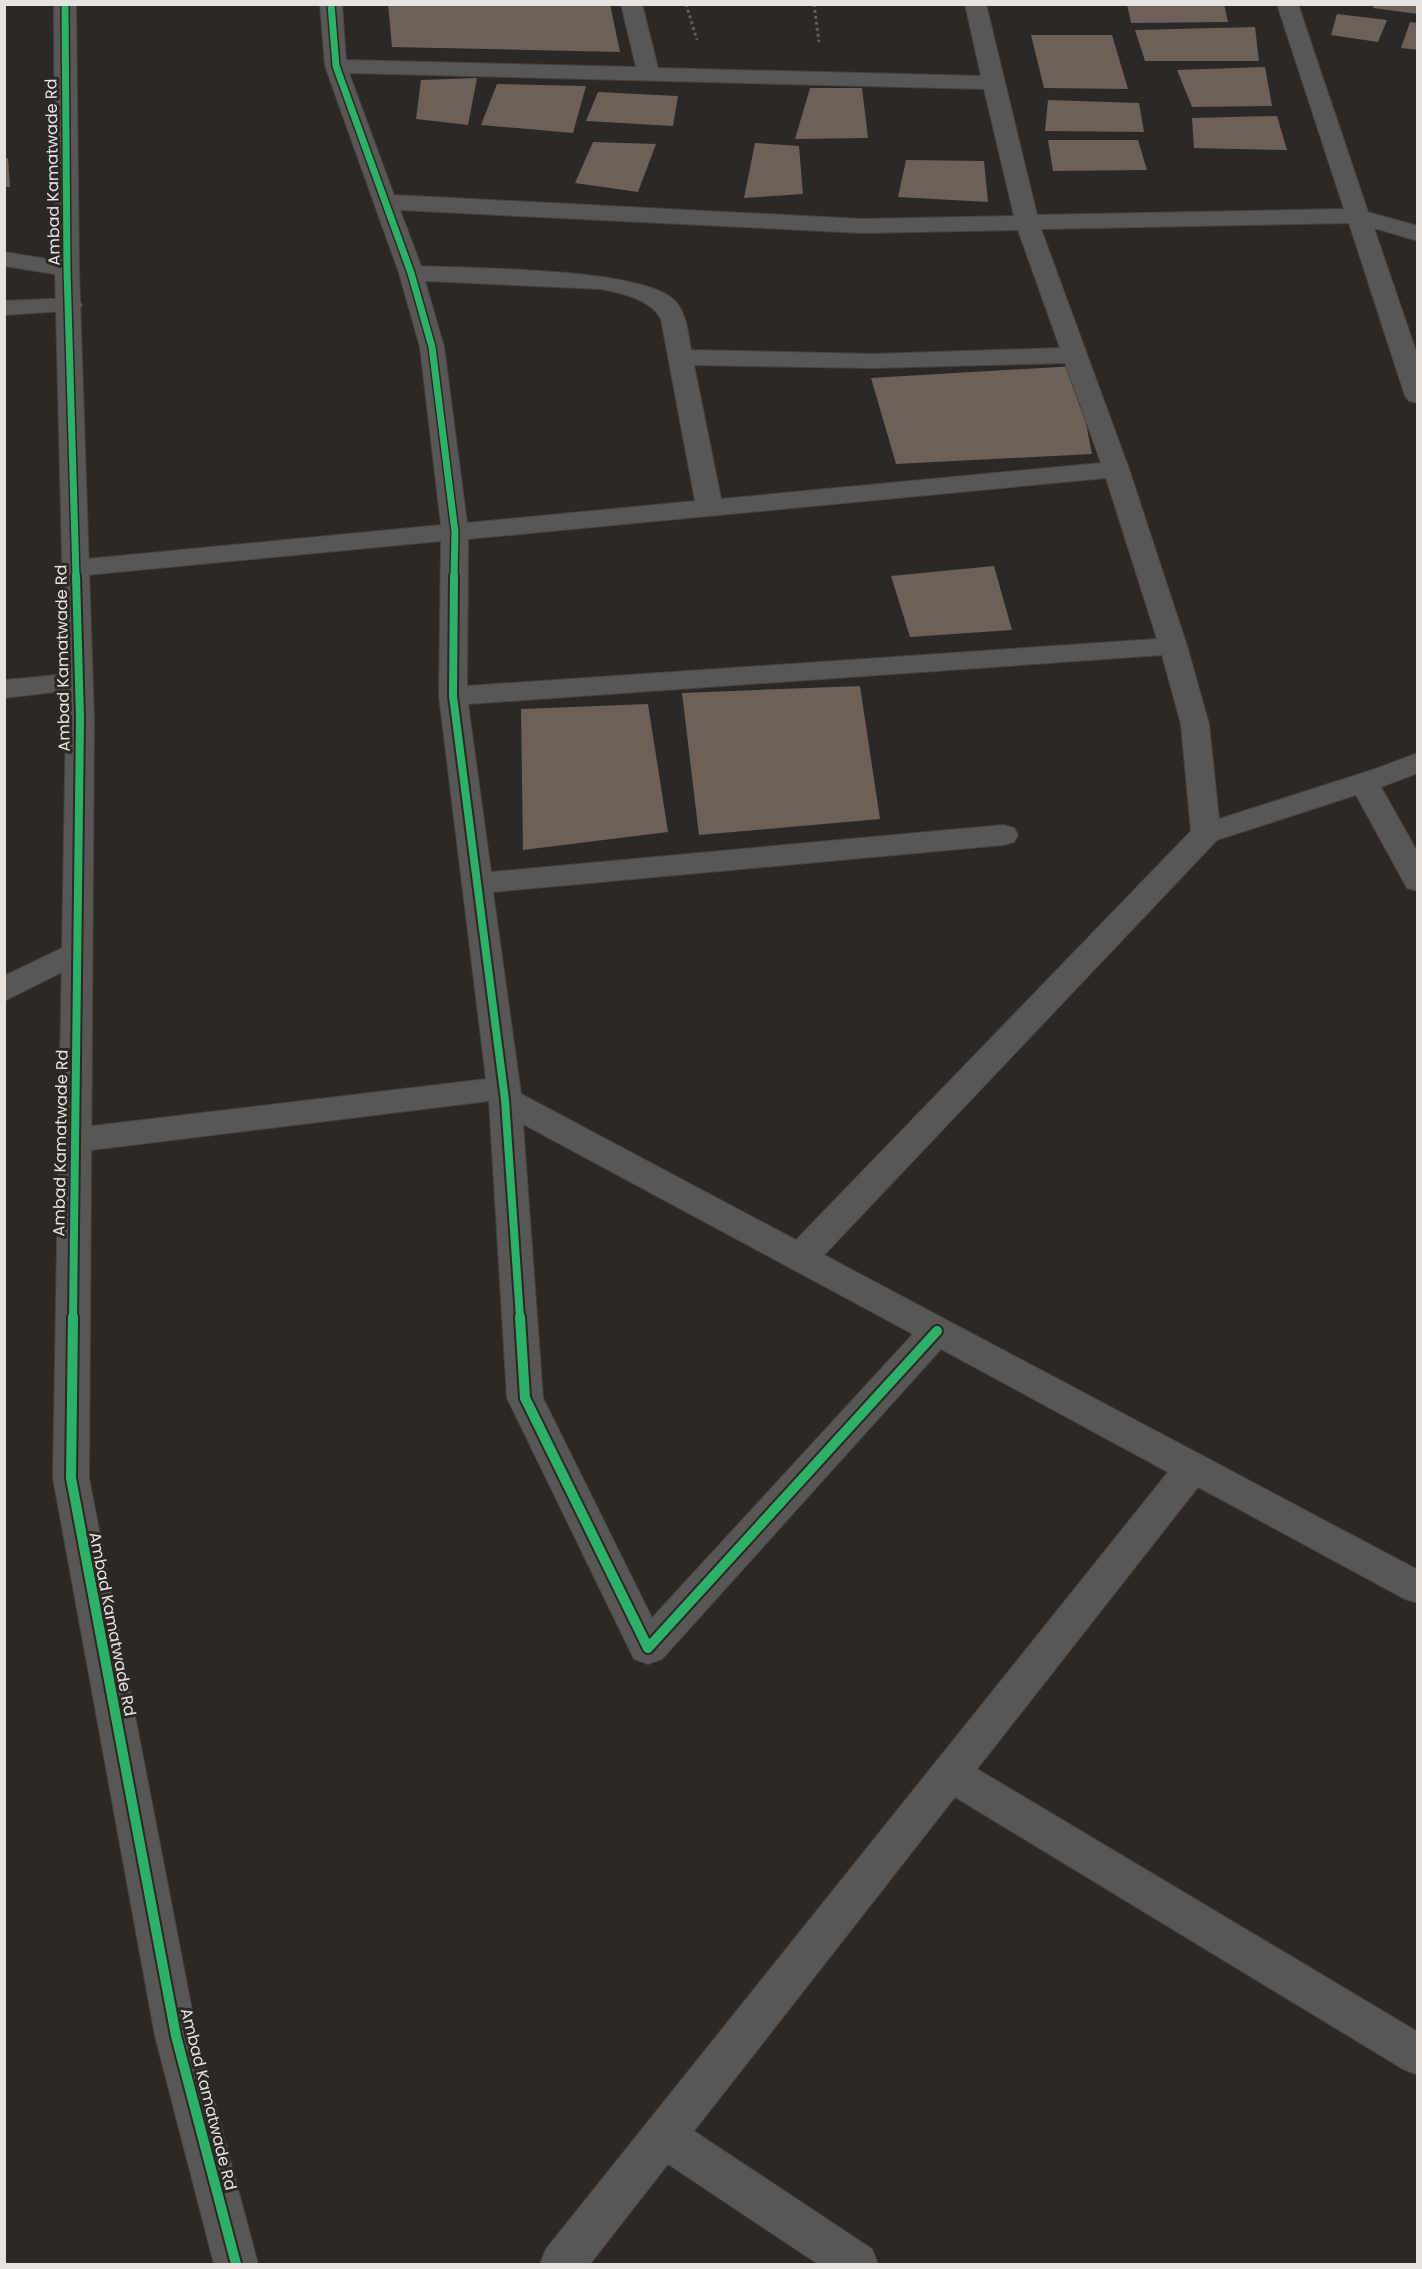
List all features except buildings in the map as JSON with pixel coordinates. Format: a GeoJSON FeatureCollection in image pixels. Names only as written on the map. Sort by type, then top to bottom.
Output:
{"type":"FeatureCollection","features":[{"type":"Feature","properties":{"kind":"street","name":"Ambad Kamatwade Rd"},"geometry":{"type":"LineString","coordinates":[[65,4],[67,269],[70,305],[79,682],[70,1478],[176,2036],[236,2265]]}},
{"type":"Feature","properties":{"kind":"street"},"geometry":{"type":"LineString","coordinates":[[331,4],[336,66],[411,273],[432,347],[455,532],[453,696],[504,1094],[525,1398],[648,1648],[938,1332]]}},
{"type":"Feature","properties":{"kind":"street"},"geometry":{"type":"LineString","coordinates":[[630,4],[649,74]]}},
{"type":"Feature","properties":{"kind":"street"},"geometry":{"type":"LineString","coordinates":[[975,4],[1027,222],[1116,469],[1173,646],[1195,724],[1206,833]]}},
{"type":"Feature","properties":{"kind":"street"},"geometry":{"type":"LineString","coordinates":[[1287,4],[1418,396]]}},
{"type":"Feature","properties":{"kind":"street"},"geometry":{"type":"LineString","coordinates":[[336,66],[994,83]]}},
{"type":"Feature","properties":{"kind":"street"},"geometry":{"type":"LineString","coordinates":[[386,202],[862,225],[1358,216],[1418,234]]}},
{"type":"Feature","properties":{"kind":"street"},"geometry":{"type":"LineString","coordinates":[[4,259],[67,269]]}},
{"type":"Feature","properties":{"kind":"street"},"geometry":{"type":"LineString","coordinates":[[411,273],[601,282],[630,288],[666,305],[673,320],[710,508]]}},
{"type":"Feature","properties":{"kind":"street"},"geometry":{"type":"LineString","coordinates":[[4,308],[70,305]]}},
{"type":"Feature","properties":{"kind":"street"},"geometry":{"type":"LineString","coordinates":[[680,357],[847,361],[1076,355]]}},
{"type":"Feature","properties":{"kind":"street"},"geometry":{"type":"LineString","coordinates":[[76,568],[1116,469]]}},
{"type":"Feature","properties":{"kind":"street"},"geometry":{"type":"LineString","coordinates":[[453,696],[1173,646]]}},
{"type":"Feature","properties":{"kind":"street"},"geometry":{"type":"LineString","coordinates":[[4,689],[79,682]]}},
{"type":"Feature","properties":{"kind":"street"},"geometry":{"type":"LineString","coordinates":[[800,1258],[1206,833],[1364,783],[1418,762]]}},
{"type":"Feature","properties":{"kind":"street"},"geometry":{"type":"LineString","coordinates":[[1364,783],[1418,881]]}},
{"type":"Feature","properties":{"kind":"street"},"geometry":{"type":"LineString","coordinates":[[477,883],[1003,835]]}},
{"type":"Feature","properties":{"kind":"street"},"geometry":{"type":"LineString","coordinates":[[4,990],[77,952]]}},
{"type":"Feature","properties":{"kind":"street"},"geometry":{"type":"LineString","coordinates":[[75,1140],[504,1094],[800,1258],[1418,1588]]}},
{"type":"Feature","properties":{"kind":"street"},"geometry":{"type":"LineString","coordinates":[[562,2265],[1192,1468]]}},
{"type":"Feature","properties":{"kind":"street"},"geometry":{"type":"LineString","coordinates":[[951,1774],[1418,2055]]}},
{"type":"Feature","properties":{"kind":"street"},"geometry":{"type":"LineString","coordinates":[[664,2136],[856,2265]]}},
{"type":"Feature","properties":{"kind":"path"},"geometry":{"type":"LineString","coordinates":[[686,4],[699,48]]}},
{"type":"Feature","properties":{"kind":"path"},"geometry":{"type":"LineString","coordinates":[[814,4],[819,49]]}},
{"type":"Feature","properties":{"kind":"cycle path"},"geometry":{"type":"LineString","coordinates":[[65,4],[67,269],[80,718],[71,1478],[176,2036],[236,2264]]}},
{"type":"Feature","properties":{"kind":"cycle path"},"geometry":{"type":"LineString","coordinates":[[331,4],[336,66],[411,273],[432,347],[437,378],[455,532],[453,696],[505,1100],[525,1398],[648,1648],[937,1331]]}}]}
